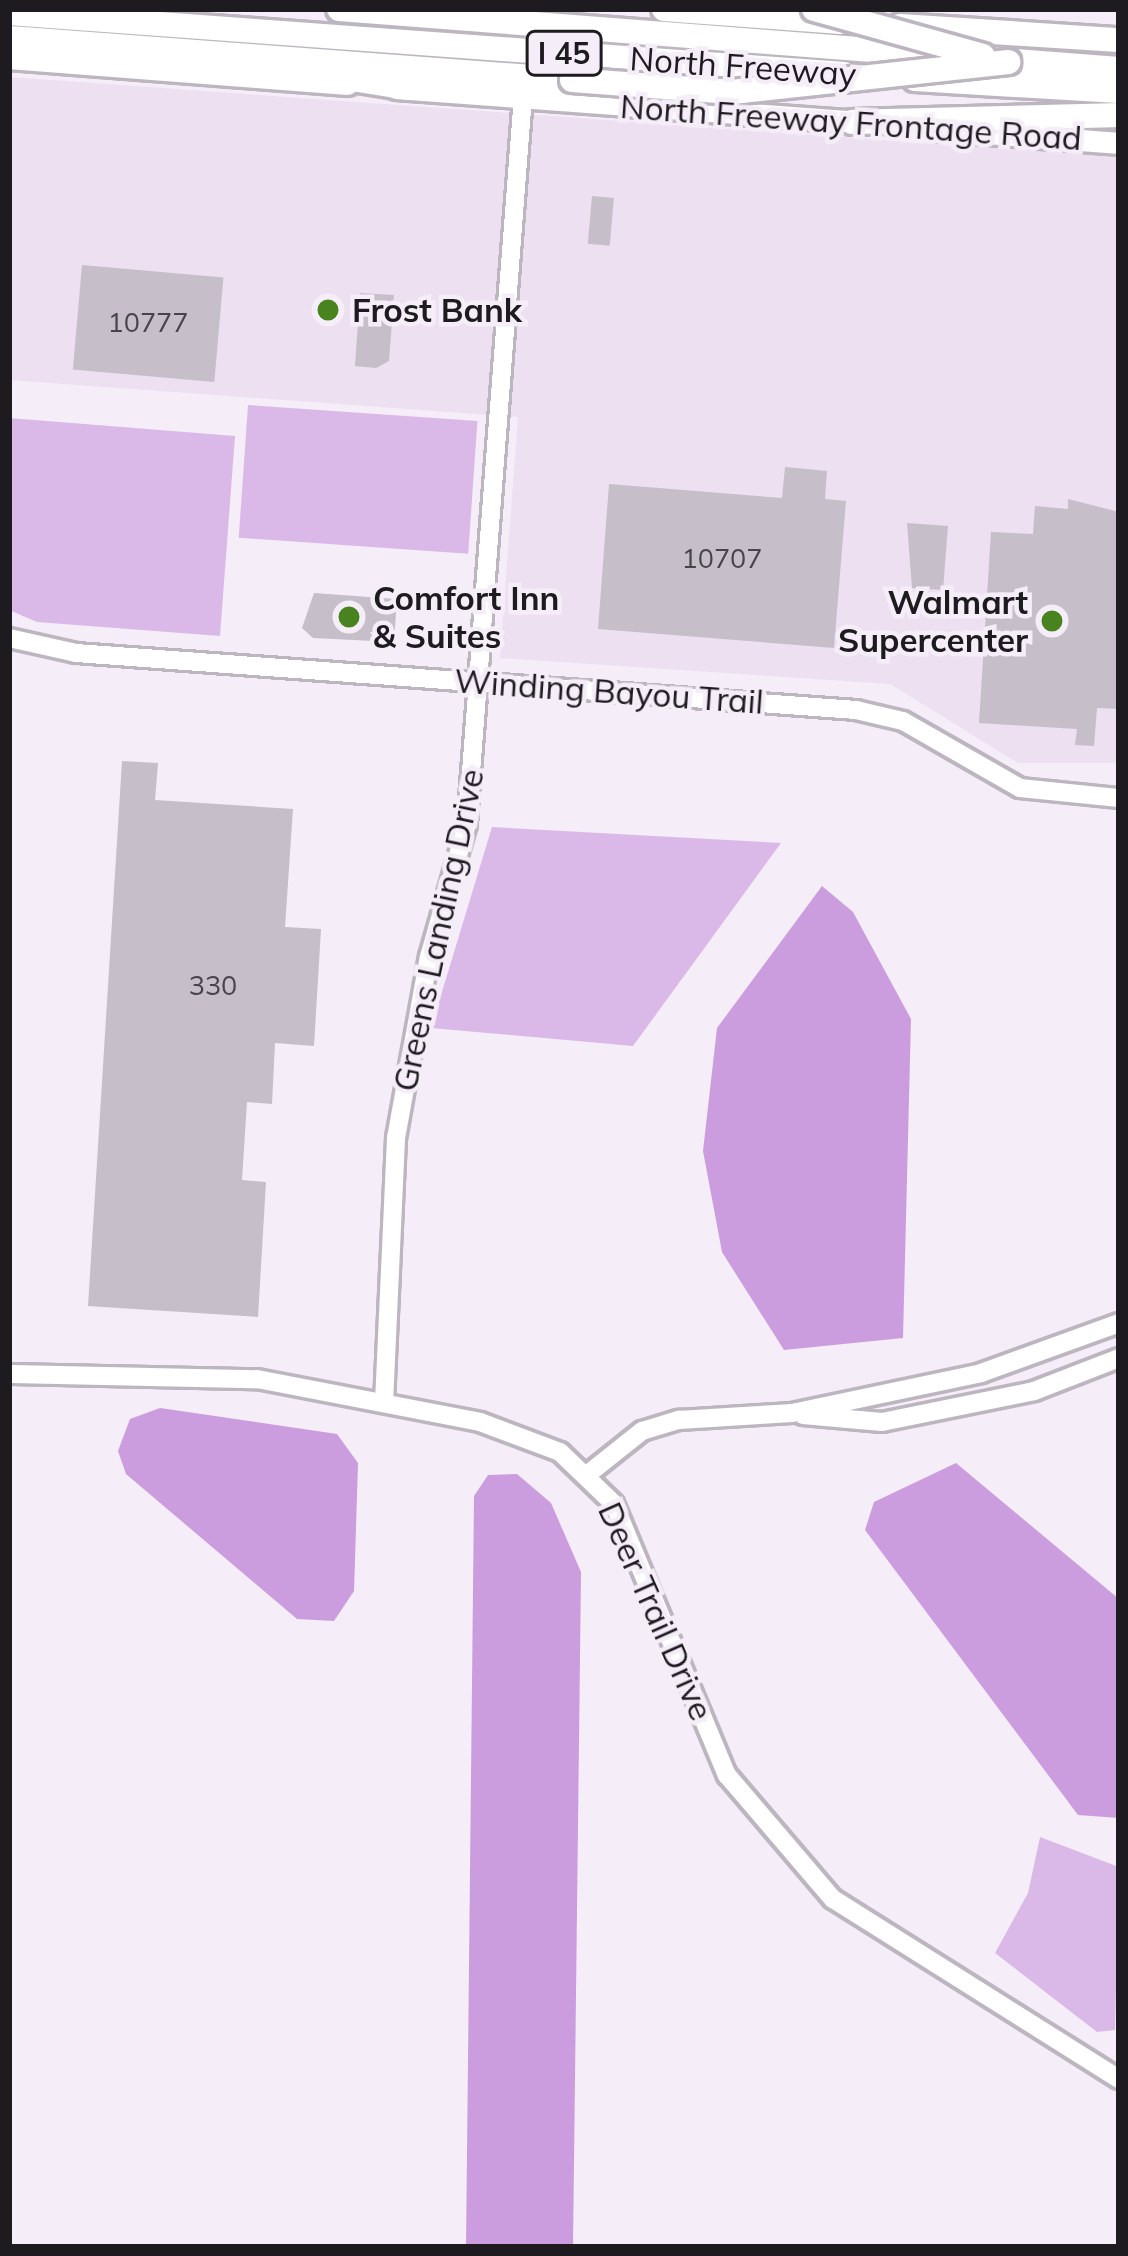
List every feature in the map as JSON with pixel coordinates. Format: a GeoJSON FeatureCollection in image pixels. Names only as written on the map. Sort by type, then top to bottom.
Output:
{"type":"FeatureCollection","features":[{"type":"Feature","properties":{"kind":"highway","name":"North Freeway"},"geometry":{"type":"LineString","coordinates":[[339,9],[1119,69]]}},
{"type":"Feature","properties":{"kind":"highway","name":"North Freeway"},"geometry":{"type":"LineString","coordinates":[[664,9],[1119,40]]}},
{"type":"Feature","properties":{"kind":"highway"},"geometry":{"type":"LineString","coordinates":[[814,9],[1008,62]]}},
{"type":"Feature","properties":{"kind":"highway","name":"North Freeway"},"geometry":{"type":"LineString","coordinates":[[9,13],[1119,92]]}},
{"type":"Feature","properties":{"kind":"highway"},"geometry":{"type":"LineString","coordinates":[[9,38],[732,92],[1008,62]]}},
{"type":"Feature","properties":{"kind":"highway"},"geometry":{"type":"LineString","coordinates":[[165,47],[408,88]]}},
{"type":"Feature","properties":{"kind":"highway"},"geometry":{"type":"LineString","coordinates":[[852,122],[1119,115]]}},
{"type":"Feature","properties":{"kind":"main road","name":"North Freeway Frontage Road"},"geometry":{"type":"LineString","coordinates":[[9,58],[1119,143]]}},
{"type":"Feature","properties":{"kind":"street","name":"Greens Landing Drive"},"geometry":{"type":"LineString","coordinates":[[384,1403],[396,1138],[429,957],[467,824],[482,681],[523,97]]}},
{"type":"Feature","properties":{"kind":"street","name":"Winding Bayou Trail"},"geometry":{"type":"LineString","coordinates":[[9,638],[76,653],[878,713],[1000,782],[1119,798]]}},
{"type":"Feature","properties":{"kind":"street"},"geometry":{"type":"LineString","coordinates":[[587,1474],[642,1432],[679,1420],[792,1413],[981,1373],[1119,1323]]}},
{"type":"Feature","properties":{"kind":"street"},"geometry":{"type":"LineString","coordinates":[[792,1413],[882,1422],[1034,1391],[1119,1358]]}},
{"type":"Feature","properties":{"kind":"street","name":"Deer Trail Drive"},"geometry":{"type":"LineString","coordinates":[[9,1374],[191,1371],[384,1403],[527,1434],[587,1474],[614,1504],[727,1775],[833,1899],[1119,2079]]}},
{"type":"Feature","properties":{"kind":"shaded area"},"geometry":{"type":"Polygon","coordinates":[[[9,77],[1119,157],[1119,763],[1018,763],[890,684],[500,658],[518,417],[9,380],[9,77]]]}},
{"type":"Feature","properties":{"kind":"shaded area"},"geometry":{"type":"Polygon","coordinates":[[[248,405],[477,421],[468,554],[239,538],[248,405]]]}},
{"type":"Feature","properties":{"kind":"shaded area"},"geometry":{"type":"Polygon","coordinates":[[[9,418],[235,436],[220,636],[37,622],[9,610],[9,418]]]}},
{"type":"Feature","properties":{"kind":"shaded area"},"geometry":{"type":"Polygon","coordinates":[[[492,827],[781,843],[633,1046],[431,1028],[492,827]]]}},
{"type":"Feature","properties":{"kind":"shaded area"},"geometry":{"type":"Polygon","coordinates":[[[822,886],[853,912],[911,1019],[903,1338],[784,1350],[722,1252],[703,1151],[717,1028],[822,886]]]}},
{"type":"Feature","properties":{"kind":"shaded area"},"geometry":{"type":"Polygon","coordinates":[[[160,1408],[337,1434],[358,1463],[354,1591],[334,1621],[297,1619],[126,1474],[118,1451],[130,1419],[160,1408]]]}},
{"type":"Feature","properties":{"kind":"shaded area"},"geometry":{"type":"Polygon","coordinates":[[[956,1463],[1119,1599],[1119,1818],[1078,1815],[865,1530],[874,1502],[956,1463]]]}},
{"type":"Feature","properties":{"kind":"shaded area"},"geometry":{"type":"Polygon","coordinates":[[[517,1474],[551,1503],[581,1572],[573,2247],[466,2247],[474,1496],[488,1475],[517,1474]]]}},
{"type":"Feature","properties":{"kind":"shaded area"},"geometry":{"type":"Polygon","coordinates":[[[1040,1837],[1119,1867],[1115,2030],[1097,2032],[995,1953],[1028,1893],[1040,1837]]]}},
{"type":"Feature","properties":{"kind":"building"},"geometry":{"type":"Polygon","coordinates":[[[592,196],[614,198],[610,246],[588,244],[592,196]]]}},
{"type":"Feature","properties":{"kind":"building"},"geometry":{"type":"Polygon","coordinates":[[[82,265],[223,277],[214,382],[73,370],[82,265]]]}},
{"type":"Feature","properties":{"kind":"building"},"geometry":{"type":"Polygon","coordinates":[[[360,293],[394,295],[389,361],[376,368],[355,366],[360,293]]]}},
{"type":"Feature","properties":{"kind":"building"},"geometry":{"type":"Polygon","coordinates":[[[785,467],[827,471],[825,499],[846,501],[834,648],[598,629],[609,484],[782,498],[785,467]]]}},
{"type":"Feature","properties":{"kind":"building","name":"Walmart Supercenter"},"geometry":{"type":"Polygon","coordinates":[[[1068,499],[1119,512],[1119,709],[1097,708],[1094,746],[1075,745],[1077,729],[979,723],[991,532],[1033,534],[1035,506],[1068,509],[1068,499]]]}},
{"type":"Feature","properties":{"kind":"building"},"geometry":{"type":"Polygon","coordinates":[[[907,523],[948,526],[943,590],[912,588],[907,523]]]}},
{"type":"Feature","properties":{"kind":"building","name":"Comfort Inn & Suites"},"geometry":{"type":"Polygon","coordinates":[[[314,593],[397,599],[394,642],[313,638],[302,628],[314,593]]]}},
{"type":"Feature","properties":{"kind":"building"},"geometry":{"type":"Polygon","coordinates":[[[122,761],[158,763],[155,800],[293,809],[285,927],[321,929],[314,1046],[275,1043],[272,1104],[247,1102],[242,1180],[266,1182],[258,1317],[88,1306],[122,761]]]}},
{"type":"Feature","properties":{"kind":"place","name":"Frost Bank"},"geometry":{"type":"Point","coordinates":[328,310]}},
{"type":"Feature","properties":{"kind":"place","name":"Comfort Inn & Suites"},"geometry":{"type":"Point","coordinates":[349,617]}},
{"type":"Feature","properties":{"kind":"place","name":"Walmart Supercenter"},"geometry":{"type":"Point","coordinates":[1052,621]}}]}
